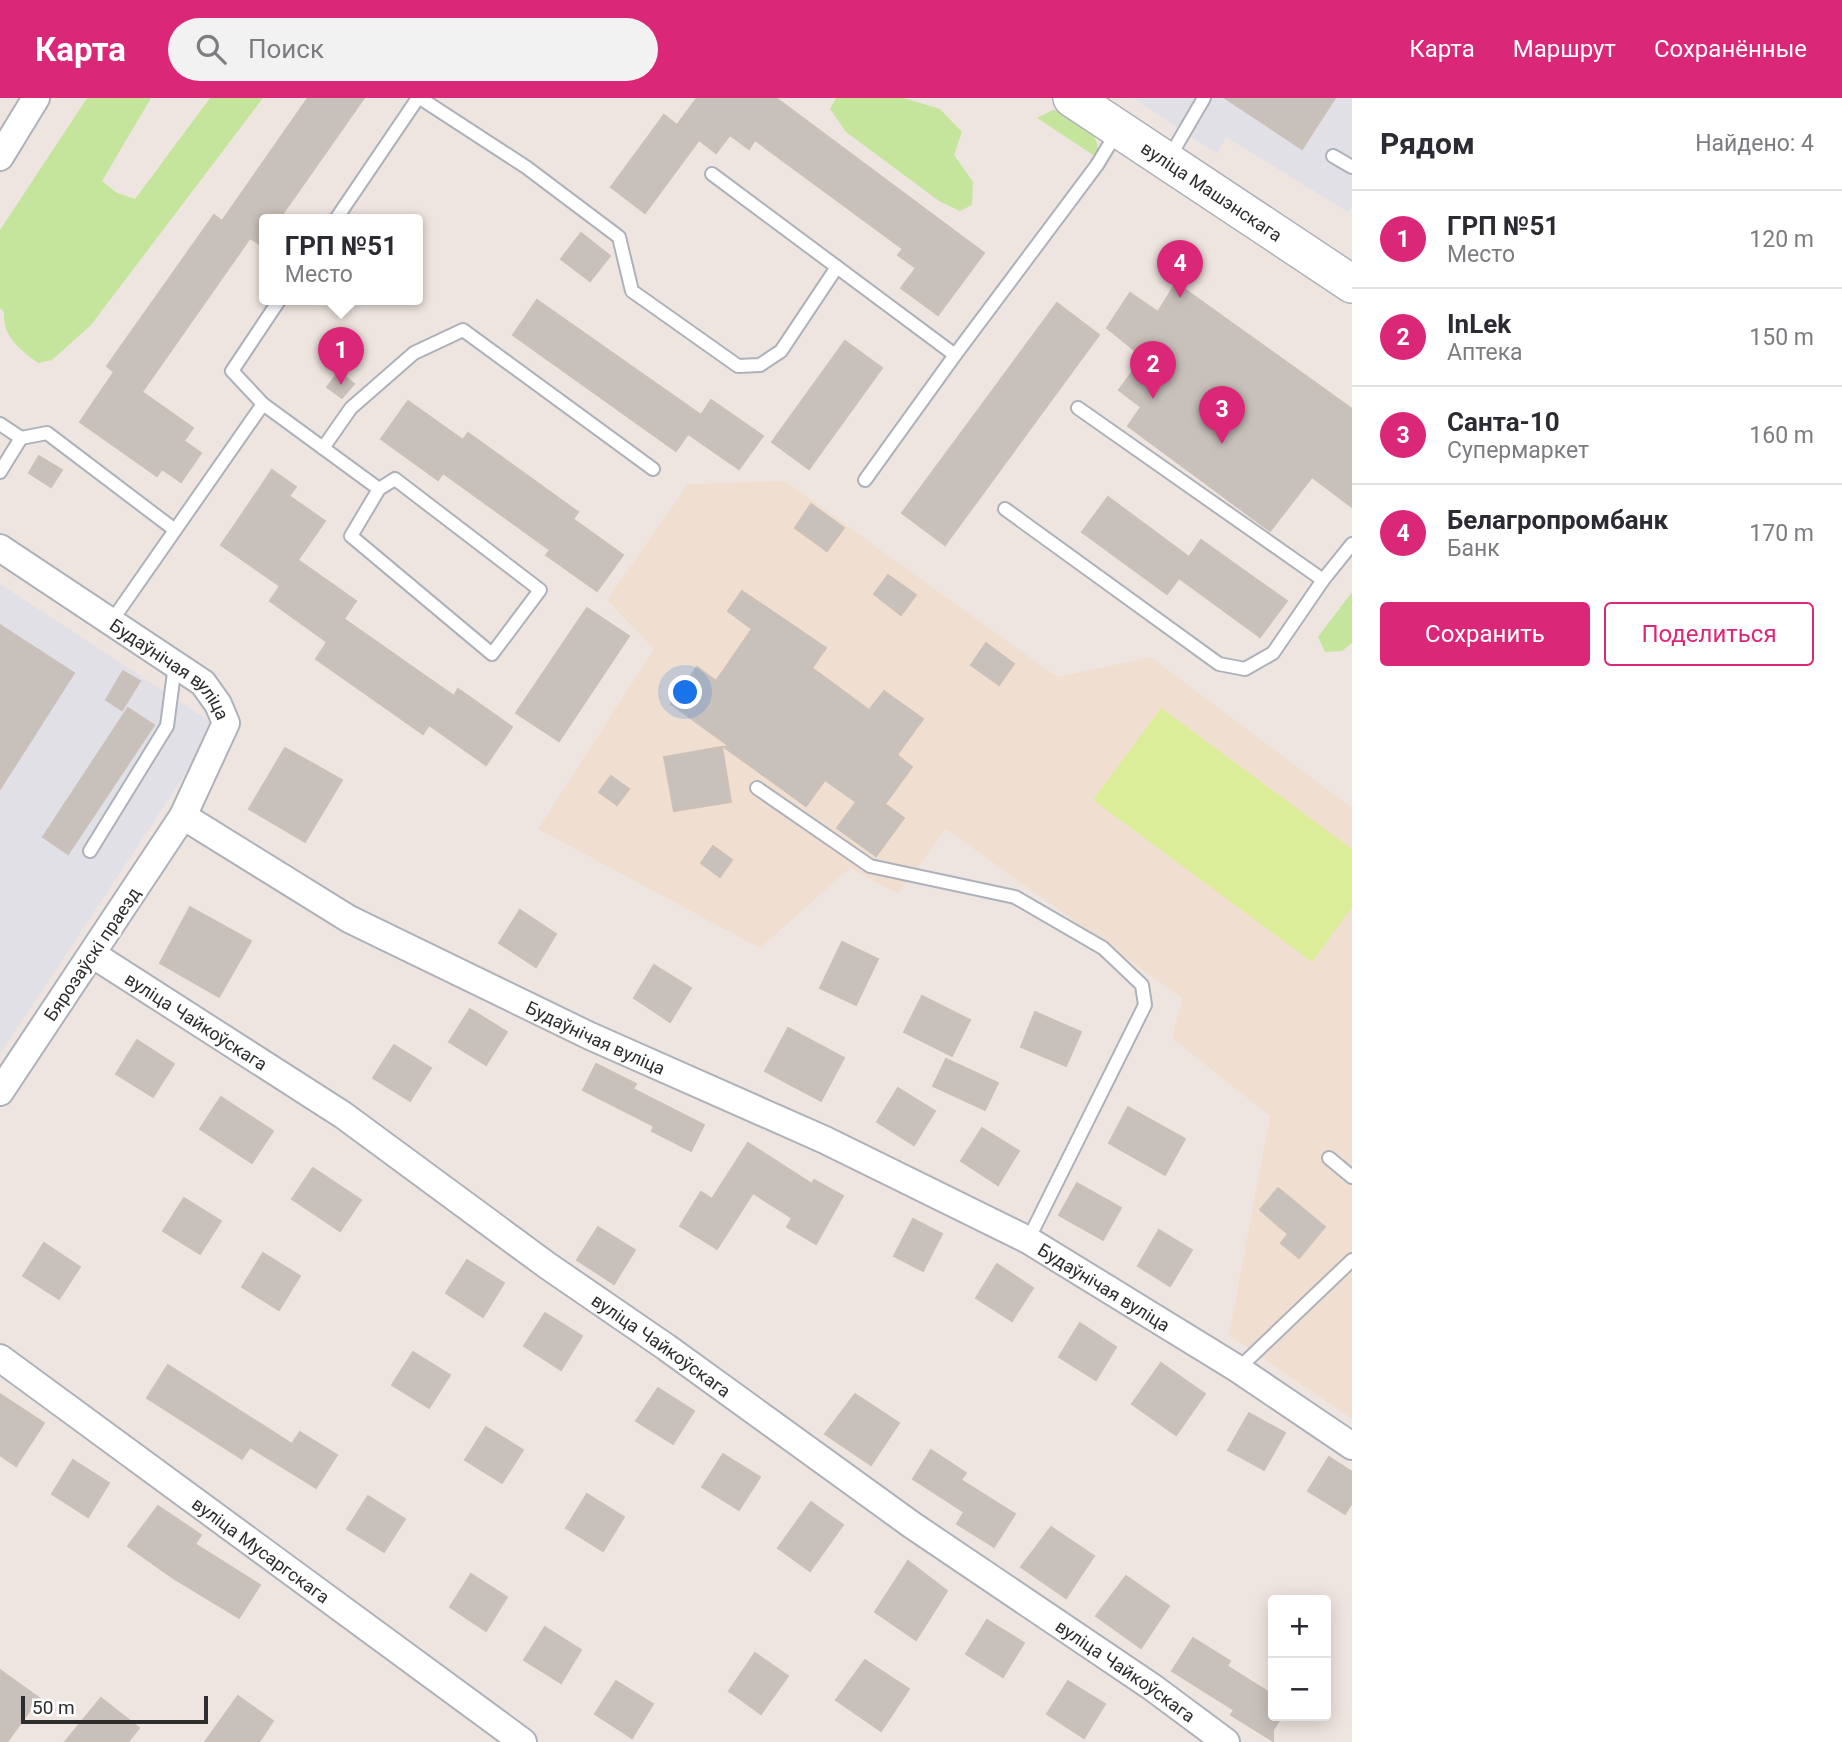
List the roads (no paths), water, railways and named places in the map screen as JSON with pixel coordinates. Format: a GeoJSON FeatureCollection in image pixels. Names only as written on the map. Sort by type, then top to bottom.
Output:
{"type":"FeatureCollection","features":[{"type":"Feature","properties":{"kind":"main road","name":"вуліца Машэнскага"},"geometry":{"type":"LineString","coordinates":[[1073,98],[1352,284]]}},
{"type":"Feature","properties":{"kind":"street"},"geometry":{"type":"LineString","coordinates":[[0,157],[36,98]]}},
{"type":"Feature","properties":{"kind":"street","name":"Будаўнічая вуліца"},"geometry":{"type":"LineString","coordinates":[[0,548],[203,682],[218,704],[226,723],[183,816],[349,919],[590,1036],[825,1140],[1028,1240],[1238,1369],[1352,1446]]}},
{"type":"Feature","properties":{"kind":"street","name":"Бярозаўскі праезд"},"geometry":{"type":"LineString","coordinates":[[0,1092],[183,816]]}},
{"type":"Feature","properties":{"kind":"street","name":"вуліца Чайкоўскага"},"geometry":{"type":"LineString","coordinates":[[92,954],[343,1115],[548,1266],[666,1347],[912,1525],[1153,1687],[1226,1742]]}},
{"type":"Feature","properties":{"kind":"street","name":"вуліца Мусаргскага"},"geometry":{"type":"LineString","coordinates":[[0,1358],[523,1742]]}},
{"type":"Feature","properties":{"kind":"lane"},"geometry":{"type":"LineString","coordinates":[[338,214],[419,98],[526,167],[619,237],[632,291],[738,366],[760,365],[781,351],[837,267]]}},
{"type":"Feature","properties":{"kind":"lane"},"geometry":{"type":"LineString","coordinates":[[1167,161],[1204,98]]}},
{"type":"Feature","properties":{"kind":"lane"},"geometry":{"type":"LineString","coordinates":[[865,480],[1097,164],[1119,129]]}},
{"type":"Feature","properties":{"kind":"lane"},"geometry":{"type":"LineString","coordinates":[[1333,156],[1352,167]]}},
{"type":"Feature","properties":{"kind":"lane"},"geometry":{"type":"LineString","coordinates":[[712,174],[955,355]]}},
{"type":"Feature","properties":{"kind":"lane"},"geometry":{"type":"LineString","coordinates":[[277,305],[232,371],[263,404],[379,489]]}},
{"type":"Feature","properties":{"kind":"lane"},"geometry":{"type":"LineString","coordinates":[[323,448],[351,408],[414,353],[463,330],[653,468]]}},
{"type":"Feature","properties":{"kind":"lane"},"geometry":{"type":"LineString","coordinates":[[111,622],[263,404]]}},
{"type":"Feature","properties":{"kind":"lane"},"geometry":{"type":"LineString","coordinates":[[1078,408],[1323,580]]}},
{"type":"Feature","properties":{"kind":"lane"},"geometry":{"type":"LineString","coordinates":[[0,424],[21,438],[47,433],[175,530]]}},
{"type":"Feature","properties":{"kind":"lane"},"geometry":{"type":"LineString","coordinates":[[0,472],[21,438]]}},
{"type":"Feature","properties":{"kind":"lane"},"geometry":{"type":"LineString","coordinates":[[395,479],[540,590],[492,654],[351,536],[379,489],[395,479]]}},
{"type":"Feature","properties":{"kind":"lane"},"geometry":{"type":"LineString","coordinates":[[1005,509],[1219,664],[1245,669],[1273,653],[1323,580],[1352,544]]}},
{"type":"Feature","properties":{"kind":"lane"},"geometry":{"type":"LineString","coordinates":[[89,851],[167,726],[175,665]]}},
{"type":"Feature","properties":{"kind":"lane"},"geometry":{"type":"LineString","coordinates":[[757,788],[870,866],[1016,897],[1103,948],[1142,985],[1145,1005],[1028,1240]]}},
{"type":"Feature","properties":{"kind":"lane"},"geometry":{"type":"LineString","coordinates":[[1329,1158],[1352,1177]]}},
{"type":"Feature","properties":{"kind":"lane"},"geometry":{"type":"LineString","coordinates":[[1238,1369],[1352,1260]]}},
{"type":"Feature","properties":{"kind":"place","name":"Белагропромбанк"},"geometry":{"type":"Point","coordinates":[1180,298]}},
{"type":"Feature","properties":{"kind":"place","name":"ГРП №51"},"geometry":{"type":"Point","coordinates":[341,385]}},
{"type":"Feature","properties":{"kind":"place","name":"InLek"},"geometry":{"type":"Point","coordinates":[1153,399]}},
{"type":"Feature","properties":{"kind":"place","name":"Санта-10"},"geometry":{"type":"Point","coordinates":[1222,444]}}]}
